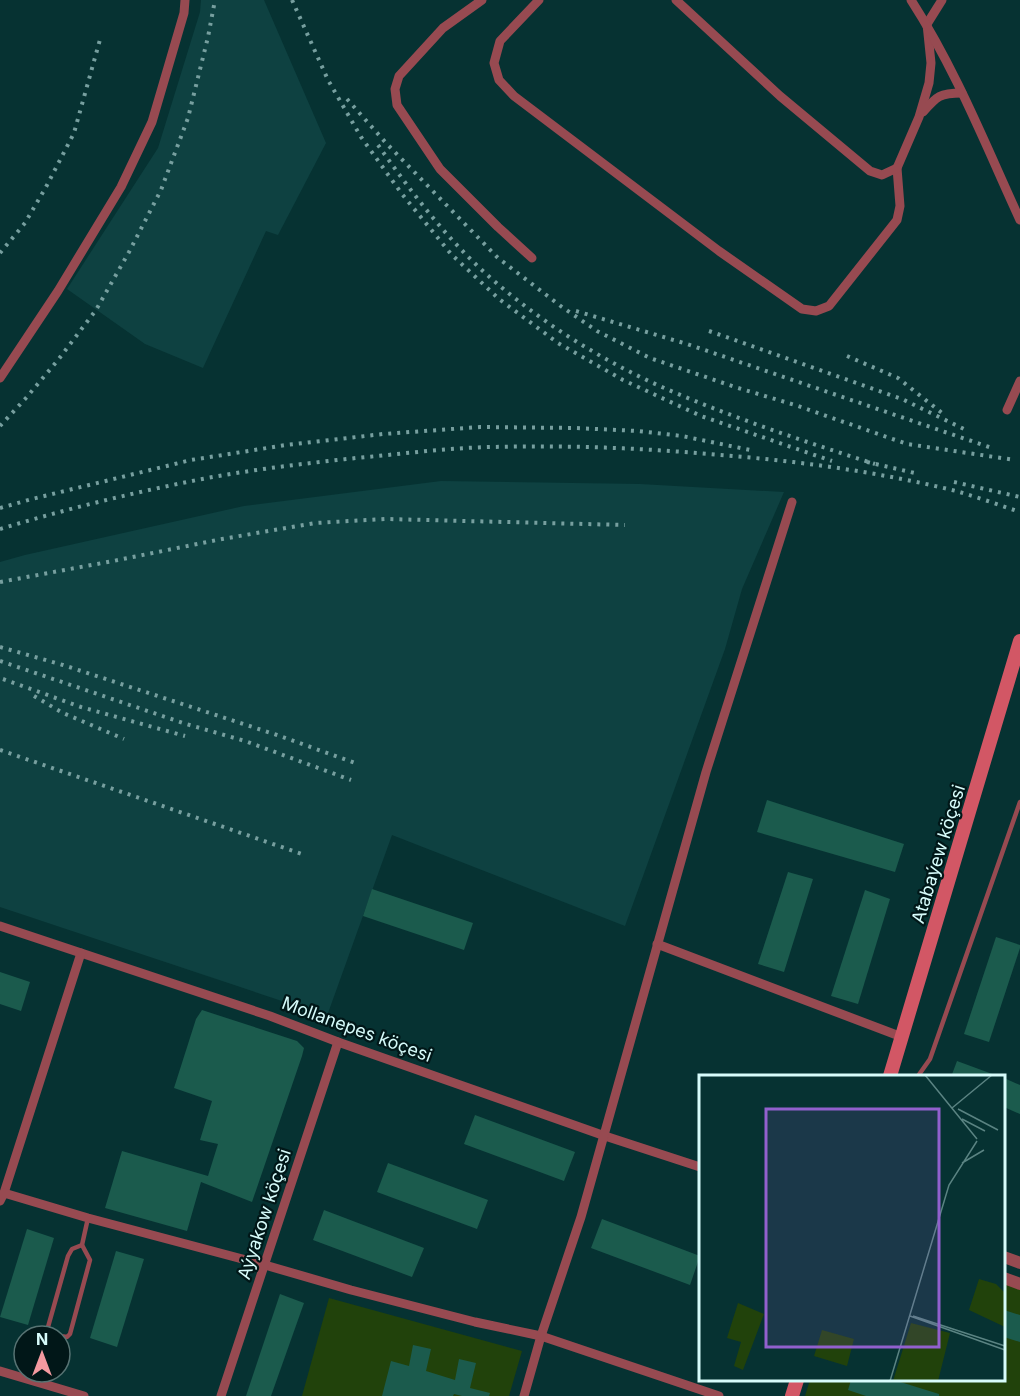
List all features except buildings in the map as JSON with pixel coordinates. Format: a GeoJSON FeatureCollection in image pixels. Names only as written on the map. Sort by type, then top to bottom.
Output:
{"type":"FeatureCollection","features":[{"type":"Feature","properties":{"kind":"main road","name":"Atabaýew köçesi"},"geometry":{"type":"LineString","coordinates":[[891,1075],[1020,641]]}},
{"type":"Feature","properties":{"kind":"main road"},"geometry":{"type":"LineString","coordinates":[[792,1396],[797,1381]]}},
{"type":"Feature","properties":{"kind":"street"},"geometry":{"type":"LineString","coordinates":[[0,378],[58,291],[121,187],[152,122],[184,13],[184,0]]}},
{"type":"Feature","properties":{"kind":"street"},"geometry":{"type":"LineString","coordinates":[[482,0],[443,28],[399,76],[395,89],[397,105],[440,169],[532,258]]}},
{"type":"Feature","properties":{"kind":"street"},"geometry":{"type":"LineString","coordinates":[[539,0],[500,41],[494,63],[499,80],[514,96],[719,251],[802,309],[816,311],[830,306],[897,220],[900,206],[897,168],[919,117],[929,83],[931,63],[927,24],[942,0]]}},
{"type":"Feature","properties":{"kind":"street"},"geometry":{"type":"LineString","coordinates":[[676,0],[780,96],[870,171],[882,175],[897,168]]}},
{"type":"Feature","properties":{"kind":"street"},"geometry":{"type":"LineString","coordinates":[[910,0],[927,24],[962,93],[1020,220]]}},
{"type":"Feature","properties":{"kind":"street"},"geometry":{"type":"LineString","coordinates":[[919,117],[934,99],[945,93],[962,93]]}},
{"type":"Feature","properties":{"kind":"street"},"geometry":{"type":"LineString","coordinates":[[1007,410],[1020,381]]}},
{"type":"Feature","properties":{"kind":"street"},"geometry":{"type":"LineString","coordinates":[[524,1396],[582,1217],[706,772],[792,502]]}},
{"type":"Feature","properties":{"kind":"street","name":"Mollanepes köçesi"},"geometry":{"type":"LineString","coordinates":[[0,926],[270,1016],[605,1136],[699,1167]]}},
{"type":"Feature","properties":{"kind":"street"},"geometry":{"type":"LineString","coordinates":[[657,944],[902,1037]]}},
{"type":"Feature","properties":{"kind":"street"},"geometry":{"type":"LineString","coordinates":[[81,953],[2,1197],[475,1322],[542,1336],[719,1396]]}},
{"type":"Feature","properties":{"kind":"street","name":"Aýyakow köçesi"},"geometry":{"type":"LineString","coordinates":[[221,1396],[338,1042]]}},
{"type":"Feature","properties":{"kind":"street"},"geometry":{"type":"LineString","coordinates":[[1005,1257],[1020,1263]]}},
{"type":"Feature","properties":{"kind":"street"},"geometry":{"type":"LineString","coordinates":[[1005,1278],[1020,1284]]}},
{"type":"Feature","properties":{"kind":"street"},"geometry":{"type":"LineString","coordinates":[[0,1371],[84,1396]]}},
{"type":"Feature","properties":{"kind":"lane"},"geometry":{"type":"LineString","coordinates":[[919,1075],[930,1059],[1020,802]]}},
{"type":"Feature","properties":{"kind":"lane"},"geometry":{"type":"LineString","coordinates":[[72,1327],[90,1260],[82,1245],[88,1218]]}},
{"type":"Feature","properties":{"kind":"lane"},"geometry":{"type":"LineString","coordinates":[[49,1324],[68,1256],[72,1249],[82,1245]]}},
{"type":"Feature","properties":{"kind":"shaded area"},"geometry":{"type":"Polygon","coordinates":[[[201,0],[264,0],[326,143],[278,235],[266,231],[203,368],[145,344],[67,289],[158,148],[200,12],[201,0]]]}},
{"type":"Feature","properties":{"kind":"shaded area"},"geometry":{"type":"Polygon","coordinates":[[[441,481],[640,484],[784,492],[742,589],[725,649],[625,926],[392,835],[327,1016],[0,907],[0,562],[244,506],[441,481]]]}},
{"type":"Feature","properties":{"kind":"green space"},"geometry":{"type":"Polygon","coordinates":[[[1005,1284],[1020,1288],[1020,1396],[805,1396],[810,1381],[1005,1381],[1005,1284]]]}},
{"type":"Feature","properties":{"kind":"green space"},"geometry":{"type":"Polygon","coordinates":[[[329,1298],[522,1351],[509,1396],[302,1396],[329,1298]]]}},
{"type":"Feature","properties":{"kind":"railway"},"geometry":{"type":"LineString","coordinates":[[0,426],[58,360],[96,310],[161,190],[188,118],[215,0]]}},
{"type":"Feature","properties":{"kind":"railway"},"geometry":{"type":"LineString","coordinates":[[292,0],[328,80],[361,137],[402,194],[451,254],[499,299],[558,343],[623,380],[701,416],[832,461]]}},
{"type":"Feature","properties":{"kind":"railway"},"geometry":{"type":"LineString","coordinates":[[0,253],[25,223],[74,133],[101,36]]}},
{"type":"Feature","properties":{"kind":"railway"},"geometry":{"type":"LineString","coordinates":[[347,99],[386,143],[498,258],[597,331],[650,358],[907,444],[1015,460]]}},
{"type":"Feature","properties":{"kind":"railway"},"geometry":{"type":"LineString","coordinates":[[378,145],[417,199],[461,249],[511,295],[569,337],[631,373],[680,395],[762,426],[875,464]]}},
{"type":"Feature","properties":{"kind":"railway"},"geometry":{"type":"LineString","coordinates":[[576,311],[687,344],[992,448]]}},
{"type":"Feature","properties":{"kind":"railway"},"geometry":{"type":"LineString","coordinates":[[709,331],[902,399],[964,429]]}},
{"type":"Feature","properties":{"kind":"railway"},"geometry":{"type":"LineString","coordinates":[[847,356],[898,378],[942,413]]}},
{"type":"Feature","properties":{"kind":"railway"},"geometry":{"type":"LineString","coordinates":[[0,508],[191,460],[286,445],[383,434],[480,427],[576,428],[682,436],[755,451]]}},
{"type":"Feature","properties":{"kind":"railway"},"geometry":{"type":"LineString","coordinates":[[0,529],[119,497],[233,474],[424,451],[520,446],[663,451],[809,464],[927,484],[964,493],[1020,512]]}},
{"type":"Feature","properties":{"kind":"railway"},"geometry":{"type":"LineString","coordinates":[[867,462],[919,474]]}},
{"type":"Feature","properties":{"kind":"railway"},"geometry":{"type":"LineString","coordinates":[[954,482],[1020,497]]}},
{"type":"Feature","properties":{"kind":"railway"},"geometry":{"type":"LineString","coordinates":[[0,582],[315,523],[386,519],[625,525]]}},
{"type":"Feature","properties":{"kind":"railway"},"geometry":{"type":"LineString","coordinates":[[0,647],[63,665],[358,764]]}},
{"type":"Feature","properties":{"kind":"railway"},"geometry":{"type":"LineString","coordinates":[[0,661],[186,724],[245,741],[351,780]]}},
{"type":"Feature","properties":{"kind":"railway"},"geometry":{"type":"LineString","coordinates":[[3,679],[81,707],[185,736]]}},
{"type":"Feature","properties":{"kind":"railway"},"geometry":{"type":"LineString","coordinates":[[34,696],[63,713],[124,739]]}},
{"type":"Feature","properties":{"kind":"railway"},"geometry":{"type":"LineString","coordinates":[[0,750],[302,854]]}}]}
